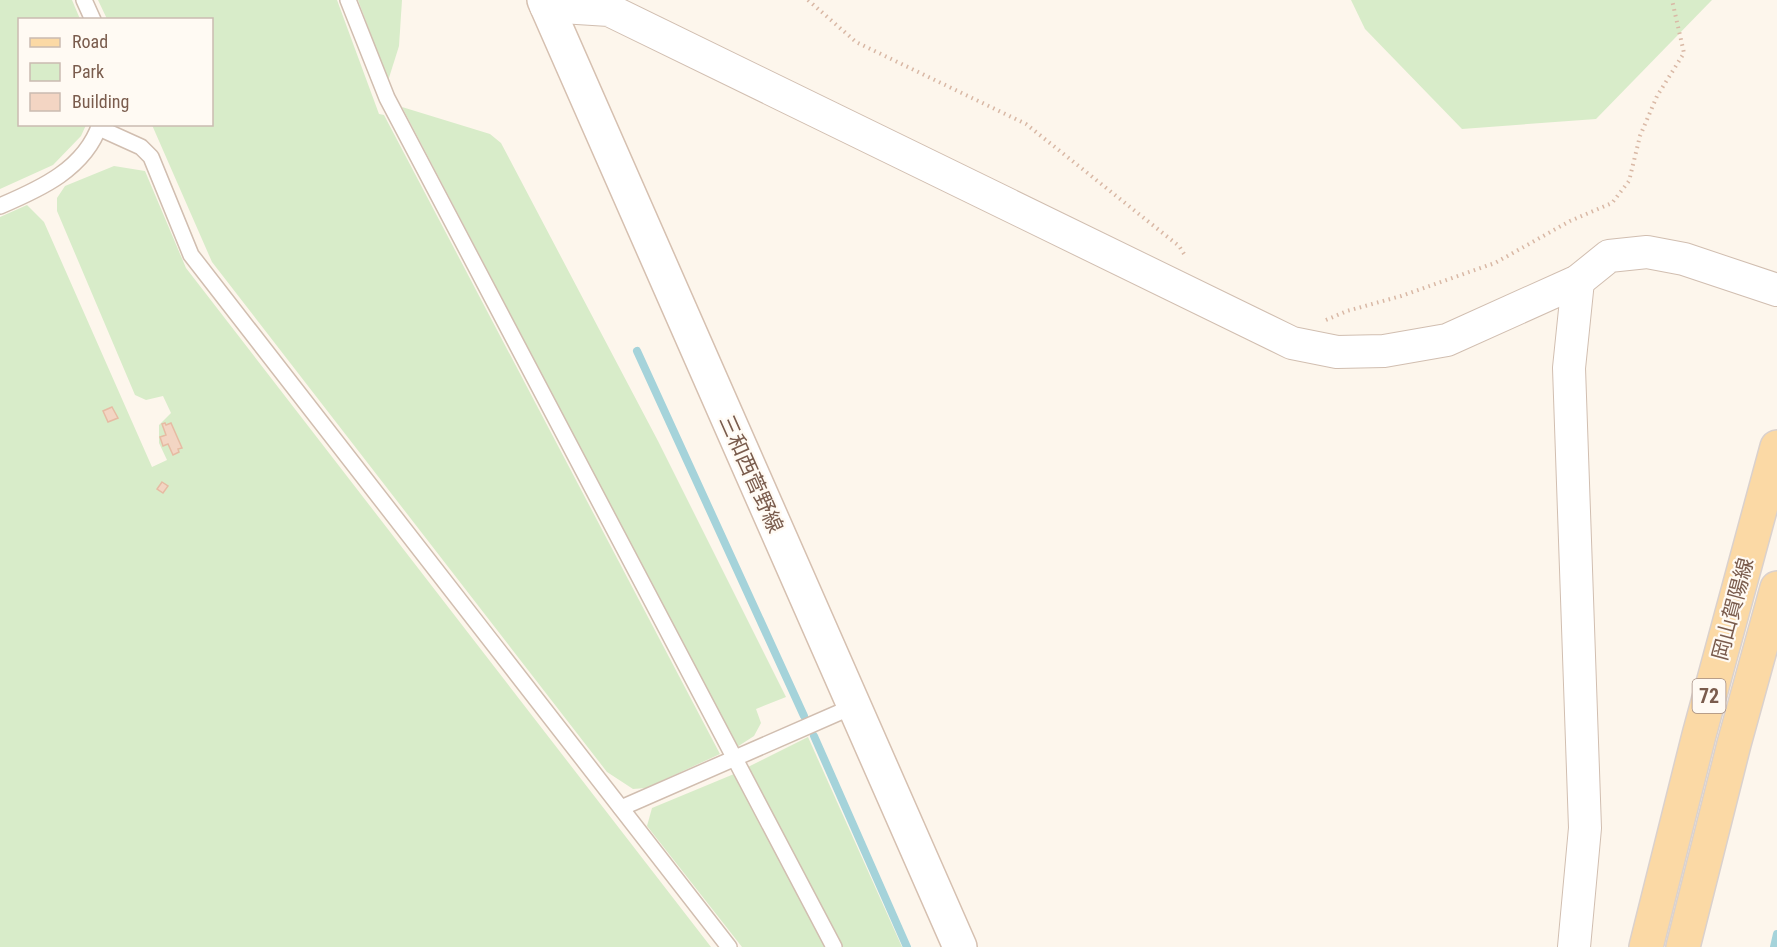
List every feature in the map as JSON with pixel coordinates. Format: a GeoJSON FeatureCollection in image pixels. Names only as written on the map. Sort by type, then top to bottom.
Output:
{"type":"FeatureCollection","features":[{"type":"Feature","properties":{"kind":"main road","name":"三和西菅野線"},"geometry":{"type":"LineString","coordinates":[[545,3],[960,947]]}},
{"type":"Feature","properties":{"kind":"main road","name":"岡山賀陽線"},"geometry":{"type":"LineString","coordinates":[[1646,947],[1699,735],[1777,447]]}},
{"type":"Feature","properties":{"kind":"main road","name":"岡山賀陽線"},"geometry":{"type":"LineString","coordinates":[[1683,947],[1734,744],[1777,588]]}},
{"type":"Feature","properties":{"kind":"street"},"geometry":{"type":"LineString","coordinates":[[545,3],[609,10],[1292,342],[1337,352],[1384,351],[1447,340],[1578,281],[1609,256],[1647,252],[1684,260],[1777,290]]}},
{"type":"Feature","properties":{"kind":"street"},"geometry":{"type":"LineString","coordinates":[[1574,947],[1585,828],[1569,368],[1578,281]]}},
{"type":"Feature","properties":{"kind":"lane"},"geometry":{"type":"LineString","coordinates":[[84,0],[92,18]]}},
{"type":"Feature","properties":{"kind":"lane"},"geometry":{"type":"LineString","coordinates":[[348,0],[387,98],[834,947]]}},
{"type":"Feature","properties":{"kind":"lane"},"geometry":{"type":"LineString","coordinates":[[0,206],[40,188],[66,171],[92,142],[99,126],[141,147],[151,157],[191,255],[729,947]]}},
{"type":"Feature","properties":{"kind":"lane"},"geometry":{"type":"LineString","coordinates":[[621,808],[854,706]]}},
{"type":"Feature","properties":{"kind":"path"},"geometry":{"type":"LineString","coordinates":[[808,0],[856,42],[1026,124],[1179,246],[1195,270],[1198,297]]}},
{"type":"Feature","properties":{"kind":"path"},"geometry":{"type":"LineString","coordinates":[[1292,342],[1303,330],[1347,311],[1401,296],[1495,263],[1570,221],[1612,203],[1629,181],[1640,136],[1657,96],[1684,53],[1672,0]]}},
{"type":"Feature","properties":{"kind":"green space"},"geometry":{"type":"Polygon","coordinates":[[[0,0],[72,0],[80,18],[18,18],[18,126],[86,126],[81,136],[53,165],[0,189],[0,0]]]}},
{"type":"Feature","properties":{"kind":"green space"},"geometry":{"type":"Polygon","coordinates":[[[98,0],[337,0],[379,114],[384,115],[720,754],[646,788],[633,789],[607,772],[212,262],[152,126],[213,126],[213,18],[107,18],[98,0]]]}},
{"type":"Feature","properties":{"kind":"green space"},"geometry":{"type":"Polygon","coordinates":[[[358,0],[402,0],[399,46],[388,81],[358,0]]]}},
{"type":"Feature","properties":{"kind":"green space"},"geometry":{"type":"Polygon","coordinates":[[[1351,0],[1712,0],[1596,119],[1462,129],[1365,29],[1351,0]]]}},
{"type":"Feature","properties":{"kind":"green space"},"geometry":{"type":"Polygon","coordinates":[[[402,107],[490,134],[501,143],[658,441],[786,697],[756,709],[761,723],[754,736],[737,747],[402,107]]]}},
{"type":"Feature","properties":{"kind":"green space"},"geometry":{"type":"Polygon","coordinates":[[[114,166],[145,171],[186,268],[711,947],[0,947],[0,217],[27,205],[44,222],[152,467],[167,460],[159,443],[159,425],[171,413],[163,396],[146,400],[135,395],[57,211],[57,198],[65,186],[114,166]]]}},
{"type":"Feature","properties":{"kind":"green space"},"geometry":{"type":"Polygon","coordinates":[[[808,737],[902,947],[842,947],[748,767],[808,737]]]}},
{"type":"Feature","properties":{"kind":"green space"},"geometry":{"type":"Polygon","coordinates":[[[734,774],[825,947],[742,947],[647,826],[652,808],[734,774]]]}},
{"type":"Feature","properties":{"kind":"building"},"geometry":{"type":"Polygon","coordinates":[[[112,407],[118,418],[108,422],[103,411],[112,407]]]}},
{"type":"Feature","properties":{"kind":"building"},"geometry":{"type":"Polygon","coordinates":[[[171,423],[182,448],[173,455],[168,444],[163,446],[160,437],[166,435],[162,424],[166,425],[171,423]]]}},
{"type":"Feature","properties":{"kind":"building"},"geometry":{"type":"Polygon","coordinates":[[[162,482],[168,486],[163,493],[157,489],[162,482]]]}},
{"type":"Feature","properties":{"kind":"waterway"},"geometry":{"type":"LineString","coordinates":[[637,351],[804,716]]}},
{"type":"Feature","properties":{"kind":"waterway"},"geometry":{"type":"LineString","coordinates":[[814,736],[907,947]]}},
{"type":"Feature","properties":{"kind":"waterway"},"geometry":{"type":"LineString","coordinates":[[1774,947],[1777,934]]}}]}
